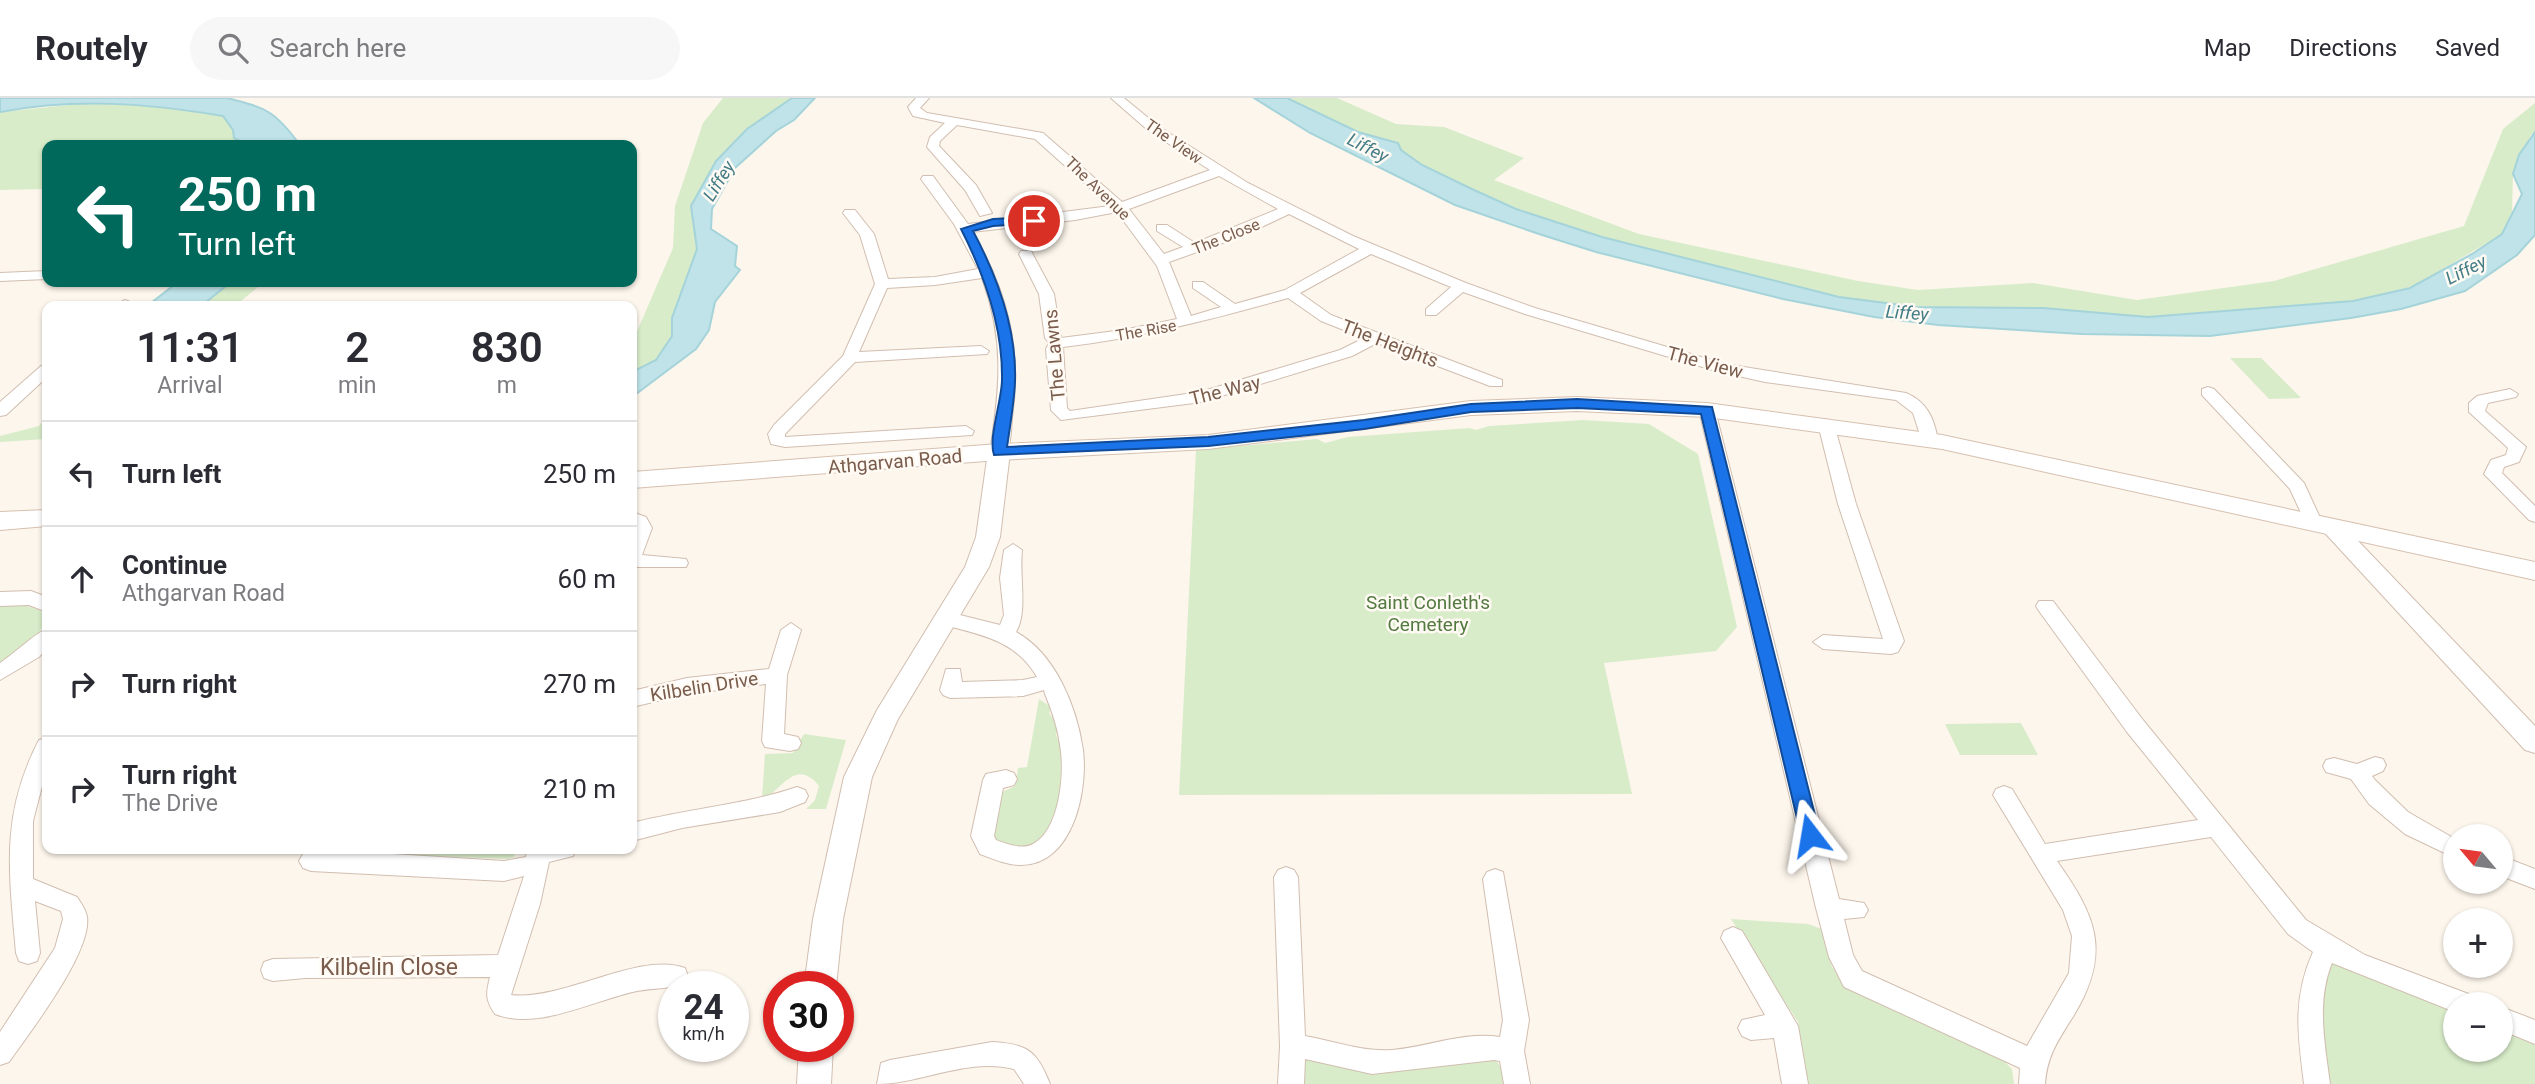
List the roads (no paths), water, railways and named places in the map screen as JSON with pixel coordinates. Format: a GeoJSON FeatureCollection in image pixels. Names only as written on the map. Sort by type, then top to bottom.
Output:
{"type":"FeatureCollection","features":[{"type":"Feature","properties":{"kind":"main road","name":"Athgarvan Road"},"geometry":{"type":"LineString","coordinates":[[637,480],[999,452],[1208,442],[1364,424],[1471,408],[1577,404],[1707,410],[1929,440],[2535,571]]}},
{"type":"Feature","properties":{"kind":"main road"},"geometry":{"type":"LineString","coordinates":[[0,521],[42,519]]}},
{"type":"Feature","properties":{"kind":"street"},"geometry":{"type":"LineString","coordinates":[[923,98],[914,107],[917,113],[955,121]]}},
{"type":"Feature","properties":{"kind":"street","name":"The View"},"geometry":{"type":"LineString","coordinates":[[1117,98],[1154,129],[1251,191],[1287,210],[1461,286],[1530,311],[1722,368],[1765,377],[1900,396],[1913,401],[1926,416],[1929,440]]}},
{"type":"Feature","properties":{"kind":"street"},"geometry":{"type":"LineString","coordinates":[[955,121],[934,140],[933,147],[984,209],[997,201]]}},
{"type":"Feature","properties":{"kind":"street","name":"The Avenue"},"geometry":{"type":"LineString","coordinates":[[955,121],[1044,138],[1119,207],[1163,259],[1177,289],[1185,323]]}},
{"type":"Feature","properties":{"kind":"street"},"geometry":{"type":"LineString","coordinates":[[967,229],[993,222],[1062,218],[1119,207],[1221,171]]}},
{"type":"Feature","properties":{"kind":"street"},"geometry":{"type":"LineString","coordinates":[[822,971],[828,919],[858,777],[886,717],[975,571],[988,537],[1009,382],[1006,345],[989,272],[967,229],[928,179]]}},
{"type":"Feature","properties":{"kind":"street","name":"The Close"},"geometry":{"type":"LineString","coordinates":[[1163,259],[1195,249],[1287,210]]}},
{"type":"Feature","properties":{"kind":"street"},"geometry":{"type":"LineString","coordinates":[[848,219],[867,234],[882,284],[851,351],[851,358]]}},
{"type":"Feature","properties":{"kind":"street"},"geometry":{"type":"LineString","coordinates":[[1162,228],[1195,249]]}},
{"type":"Feature","properties":{"kind":"street","name":"The Rise"},"geometry":{"type":"LineString","coordinates":[[1057,343],[1185,323],[1290,293],[1372,247]]}},
{"type":"Feature","properties":{"kind":"street","name":"The Lawns"},"geometry":{"type":"LineString","coordinates":[[1025,262],[1048,293],[1053,338],[1057,343],[1054,349],[1057,397],[1061,414],[1067,416]]}},
{"type":"Feature","properties":{"kind":"street"},"geometry":{"type":"LineString","coordinates":[[882,284],[935,281],[989,272]]}},
{"type":"Feature","properties":{"kind":"street"},"geometry":{"type":"LineString","coordinates":[[0,277],[42,275]]}},
{"type":"Feature","properties":{"kind":"street"},"geometry":{"type":"LineString","coordinates":[[1198,285],[1233,309]]}},
{"type":"Feature","properties":{"kind":"street"},"geometry":{"type":"LineString","coordinates":[[1431,312],[1461,286]]}},
{"type":"Feature","properties":{"kind":"street","name":"The Heights"},"geometry":{"type":"LineString","coordinates":[[1290,293],[1326,318],[1462,376],[1496,383]]}},
{"type":"Feature","properties":{"kind":"street","name":"The Way"},"geometry":{"type":"LineString","coordinates":[[1067,416],[1202,397],[1271,379],[1346,353],[1375,338]]}},
{"type":"Feature","properties":{"kind":"street"},"geometry":{"type":"LineString","coordinates":[[966,431],[868,443],[785,442],[777,440],[776,434],[851,358],[981,351]]}},
{"type":"Feature","properties":{"kind":"street"},"geometry":{"type":"LineString","coordinates":[[0,411],[42,373]]}},
{"type":"Feature","properties":{"kind":"street"},"geometry":{"type":"LineString","coordinates":[[2208,392],[2298,488],[2322,524],[2535,743]]}},
{"type":"Feature","properties":{"kind":"street"},"geometry":{"type":"LineString","coordinates":[[2510,394],[2483,399],[2476,406],[2482,418],[2515,444],[2535,447]]}},
{"type":"Feature","properties":{"kind":"street"},"geometry":{"type":"LineString","coordinates":[[1707,410],[1841,957],[1853,979],[1982,1040],[2032,1072],[2043,1036],[2073,992],[2087,949],[2076,905],[2039,853],[2004,794]]}},
{"type":"Feature","properties":{"kind":"street"},"geometry":{"type":"LineString","coordinates":[[1823,642],[1891,647],[1894,641],[1847,503],[1826,424]]}},
{"type":"Feature","properties":{"kind":"street"},"geometry":{"type":"LineString","coordinates":[[2515,444],[2517,453],[2513,458],[2497,464],[2493,474],[2535,516]]}},
{"type":"Feature","properties":{"kind":"street"},"geometry":{"type":"LineString","coordinates":[[637,521],[643,528],[637,545]]}},
{"type":"Feature","properties":{"kind":"street"},"geometry":{"type":"LineString","coordinates":[[1003,635],[1013,626],[1015,617],[1010,577],[1013,550]]}},
{"type":"Feature","properties":{"kind":"street"},"geometry":{"type":"LineString","coordinates":[[637,559],[679,563]]}},
{"type":"Feature","properties":{"kind":"street"},"geometry":{"type":"LineString","coordinates":[[0,599],[31,598],[42,603]]}},
{"type":"Feature","properties":{"kind":"street"},"geometry":{"type":"LineString","coordinates":[[2046,606],[2054,634],[2215,827],[2278,908],[2297,927],[2326,949],[2443,995]]}},
{"type":"Feature","properties":{"kind":"street"},"geometry":{"type":"LineString","coordinates":[[948,619],[1003,635],[1023,646],[1042,667],[1049,681],[1072,751],[1071,783],[1064,820],[1056,839],[1044,850],[1028,857],[1014,857],[988,848],[982,835],[994,780],[1006,779]]}},
{"type":"Feature","properties":{"kind":"street","name":"Kilbelin Drive"},"geometry":{"type":"LineString","coordinates":[[790,743],[773,741],[778,674],[792,630]]}},
{"type":"Feature","properties":{"kind":"street"},"geometry":{"type":"LineString","coordinates":[[0,673],[32,652],[42,641]]}},
{"type":"Feature","properties":{"kind":"street","name":"Kilbelin Drive"},"geometry":{"type":"LineString","coordinates":[[637,698],[687,686],[778,674]]}},
{"type":"Feature","properties":{"kind":"street"},"geometry":{"type":"LineString","coordinates":[[953,674],[950,690],[1023,688],[1049,681]]}},
{"type":"Feature","properties":{"kind":"street"},"geometry":{"type":"LineString","coordinates":[[28,953],[19,835],[27,786],[42,756]]}},
{"type":"Feature","properties":{"kind":"street"},"geometry":{"type":"LineString","coordinates":[[2334,766],[2367,769],[2364,784],[2402,821],[2443,843]]}},
{"type":"Feature","properties":{"kind":"street"},"geometry":{"type":"LineString","coordinates":[[637,830],[682,819],[780,803],[797,796]]}},
{"type":"Feature","properties":{"kind":"street"},"geometry":{"type":"LineString","coordinates":[[2039,853],[2215,827]]}},
{"type":"Feature","properties":{"kind":"street"},"geometry":{"type":"LineString","coordinates":[[322,854],[311,860],[504,871],[538,856]]}},
{"type":"Feature","properties":{"kind":"street"},"geometry":{"type":"LineString","coordinates":[[538,856],[498,998],[503,1006],[513,1008],[639,979],[658,977]]}},
{"type":"Feature","properties":{"kind":"street"},"geometry":{"type":"LineString","coordinates":[[2513,871],[2535,879]]}},
{"type":"Feature","properties":{"kind":"street"},"geometry":{"type":"LineString","coordinates":[[1286,877],[1293,1046],[1291,1084]]}},
{"type":"Feature","properties":{"kind":"street"},"geometry":{"type":"LineString","coordinates":[[1495,879],[1516,1020],[1511,1051],[1517,1084]]}},
{"type":"Feature","properties":{"kind":"street"},"geometry":{"type":"LineString","coordinates":[[0,1053],[51,979],[69,942],[75,920],[69,904],[22,885]]}},
{"type":"Feature","properties":{"kind":"street"},"geometry":{"type":"LineString","coordinates":[[1828,908],[1856,910]]}},
{"type":"Feature","properties":{"kind":"street"},"geometry":{"type":"LineString","coordinates":[[1733,938],[1785,1027],[1795,1084]]}},
{"type":"Feature","properties":{"kind":"street"},"geometry":{"type":"LineString","coordinates":[[2317,1084],[2309,1017],[2315,975],[2326,949]]}},
{"type":"Feature","properties":{"kind":"street","name":"Kilbelin Close"},"geometry":{"type":"LineString","coordinates":[[273,970],[305,967],[506,966]]}},
{"type":"Feature","properties":{"kind":"street"},"geometry":{"type":"LineString","coordinates":[[2513,1023],[2535,1032]]}},
{"type":"Feature","properties":{"kind":"street"},"geometry":{"type":"LineString","coordinates":[[1751,1028],[1785,1027]]}},
{"type":"Feature","properties":{"kind":"street"},"geometry":{"type":"LineString","coordinates":[[1293,1046],[1372,1062],[1398,1061],[1464,1048],[1491,1046],[1511,1051]]}},
{"type":"Feature","properties":{"kind":"street"},"geometry":{"type":"LineString","coordinates":[[890,1084],[890,1072],[997,1054],[1020,1059],[1032,1072],[1037,1084]]}},
{"type":"Feature","properties":{"kind":"street"},"geometry":{"type":"LineString","coordinates":[[814,1084],[815,1062]]}},
{"type":"Feature","properties":{"kind":"water"},"geometry":{"type":"Polygon","coordinates":[[[0,98],[227,98],[261,108],[284,125],[296,140],[238,140],[234,138],[233,130],[223,116],[139,105],[56,105],[0,112],[0,98]]]}},
{"type":"Feature","properties":{"kind":"water","name":"Liffey"},"geometry":{"type":"Polygon","coordinates":[[[792,98],[815,98],[794,120],[776,131],[735,168],[712,209],[711,229],[737,246],[735,266],[740,270],[715,302],[709,330],[696,349],[637,393],[637,370],[656,360],[672,336],[672,318],[697,249],[691,206],[716,161],[747,129],[792,98]]]}},
{"type":"Feature","properties":{"kind":"water","name":"Liffey"},"geometry":{"type":"Polygon","coordinates":[[[1254,98],[1287,98],[1358,132],[1398,143],[1401,150],[1422,165],[1516,209],[1602,237],[1839,297],[1917,307],[2043,308],[2148,317],[2353,301],[2410,288],[2502,234],[2522,194],[2513,174],[2519,155],[2535,132],[2535,235],[2517,255],[2465,291],[2401,309],[2351,318],[2210,336],[2081,334],[1938,325],[1874,317],[1783,299],[1596,252],[1539,234],[1455,205],[1310,133],[1254,98]]]}},
{"type":"Feature","properties":{"kind":"water"},"geometry":{"type":"Polygon","coordinates":[[[172,287],[225,287],[207,301],[153,301],[172,287]]]}},
{"type":"Feature","properties":{"kind":"park label","name":"Saint Conleth's Cemetery"},"geometry":{"type":"Point","coordinates":[1428,613]}}]}
